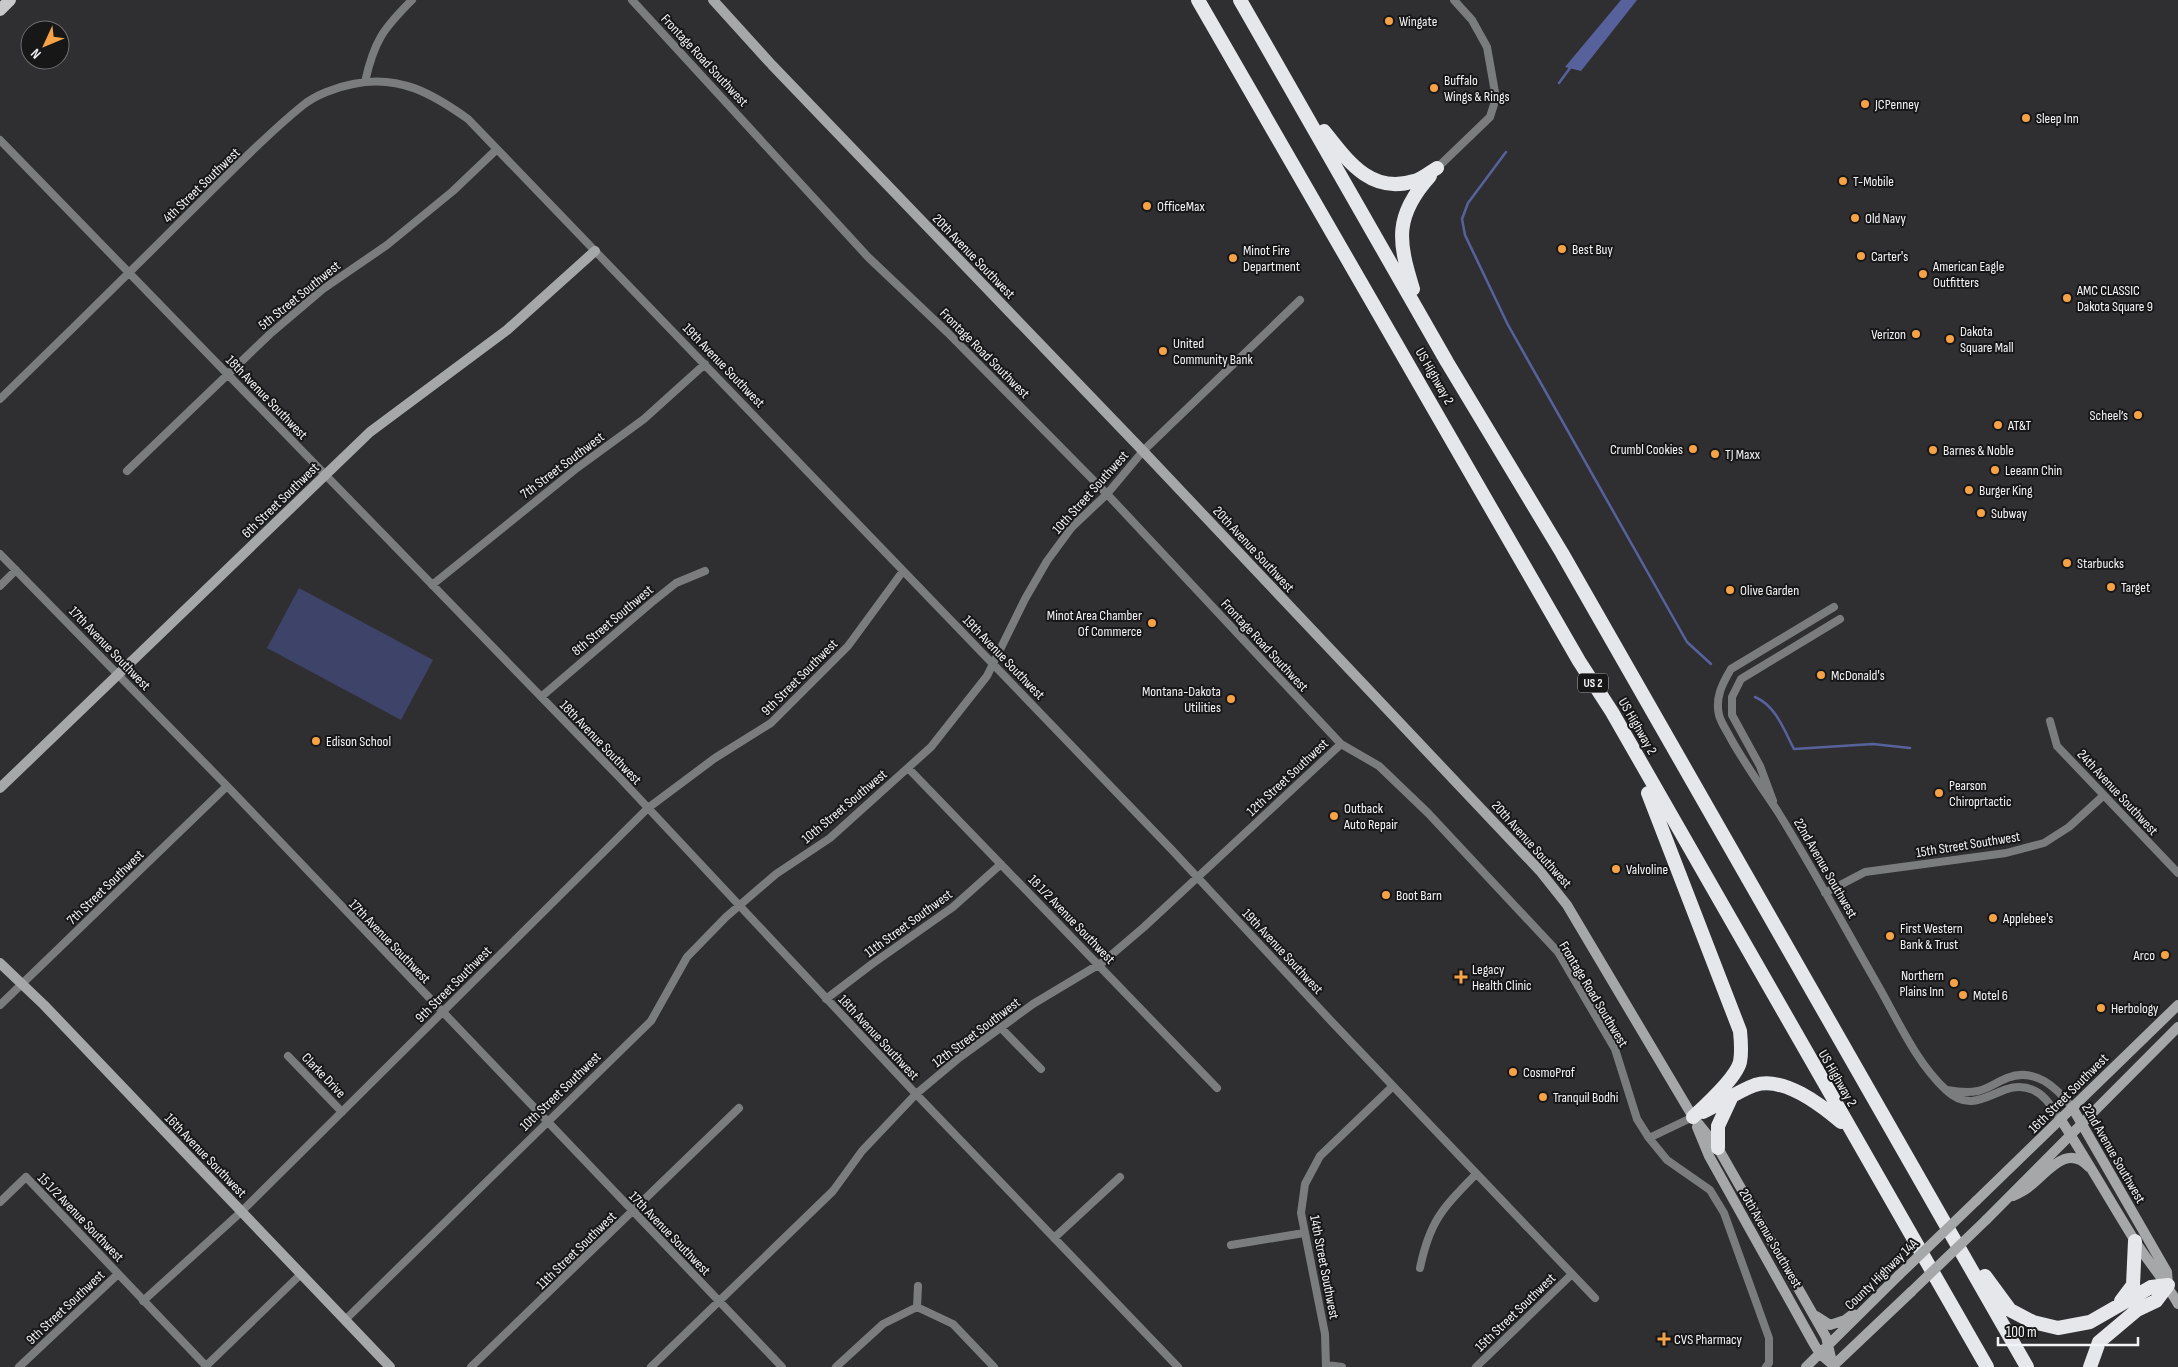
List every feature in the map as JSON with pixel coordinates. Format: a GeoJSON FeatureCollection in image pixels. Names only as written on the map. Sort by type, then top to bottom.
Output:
{"type":"FeatureCollection","features":[{"type":"Feature","properties":{"kind":"highway","name":"US Highway 2"},"geometry":{"type":"LineString","coordinates":[[1198,0],[1579,661],[1612,712],[1848,1128],[1987,1367]]}},
{"type":"Feature","properties":{"kind":"highway","name":"US Highway 2"},"geometry":{"type":"LineString","coordinates":[[1240,0],[1421,316],[1567,562],[2027,1367]]}},
{"type":"Feature","properties":{"kind":"highway"},"geometry":{"type":"LineString","coordinates":[[1288,81],[1349,162],[1367,178],[1390,185],[1415,181],[1437,168]]}},
{"type":"Feature","properties":{"kind":"highway"},"geometry":{"type":"LineString","coordinates":[[1421,316],[1406,267],[1400,230],[1410,204],[1437,168]]}},
{"type":"Feature","properties":{"kind":"highway"},"geometry":{"type":"LineString","coordinates":[[1612,712],[1659,816],[1740,1031],[1742,1047],[1739,1065],[1720,1090],[1693,1117]]}},
{"type":"Feature","properties":{"kind":"highway"},"geometry":{"type":"LineString","coordinates":[[1693,1117],[1756,1085],[1783,1086],[1814,1100],[1848,1128]]}},
{"type":"Feature","properties":{"kind":"highway"},"geometry":{"type":"LineString","coordinates":[[1718,1148],[1718,1126],[1731,1098]]}},
{"type":"Feature","properties":{"kind":"highway"},"geometry":{"type":"LineString","coordinates":[[1952,1233],[2010,1310],[2034,1322],[2058,1328],[2090,1322],[2118,1304],[2151,1287],[2168,1285]]}},
{"type":"Feature","properties":{"kind":"highway"},"geometry":{"type":"LineString","coordinates":[[2118,1304],[2133,1285],[2135,1241]]}},
{"type":"Feature","properties":{"kind":"highway"},"geometry":{"type":"LineString","coordinates":[[2090,1367],[2099,1342],[2137,1310],[2156,1301],[2168,1285]]}},
{"type":"Feature","properties":{"kind":"main road"},"geometry":{"type":"LineString","coordinates":[[0,10],[10,0]]}},
{"type":"Feature","properties":{"kind":"street"},"geometry":{"type":"LineString","coordinates":[[366,82],[372,53],[382,32],[412,0]]}},
{"type":"Feature","properties":{"kind":"street","name":"Frontage Road Southwest"},"geometry":{"type":"LineString","coordinates":[[632,0],[868,256],[947,332],[1107,494],[1341,744],[1379,766],[1428,813],[1558,952],[1615,1049],[1637,1119],[1649,1138],[1667,1160],[1710,1190],[1724,1213],[1770,1338],[1769,1363],[1766,1367]]}},
{"type":"Feature","properties":{"kind":"street","name":"20th Avenue Southwest"},"geometry":{"type":"LineString","coordinates":[[705,0],[746,37]]}},
{"type":"Feature","properties":{"kind":"street","name":"20th Avenue Southwest"},"geometry":{"type":"LineString","coordinates":[[713,0],[746,37],[1143,451],[1540,871],[1568,905],[1693,1117],[1709,1156],[1833,1366]]}},
{"type":"Feature","properties":{"kind":"street"},"geometry":{"type":"LineString","coordinates":[[1437,168],[1490,116],[1496,98],[1487,47],[1472,20],[1454,0]]}},
{"type":"Feature","properties":{"kind":"street","name":"19th Avenue Southwest"},"geometry":{"type":"LineString","coordinates":[[366,82],[377,81],[404,85],[429,92],[468,119],[1198,877],[1392,1086],[1571,1275],[1596,1298]]}},
{"type":"Feature","properties":{"kind":"street","name":"4th Street Southwest"},"geometry":{"type":"LineString","coordinates":[[0,399],[234,169],[303,105],[323,94],[353,84],[366,82]]}},
{"type":"Feature","properties":{"kind":"street","name":"18th Avenue Southwest"},"geometry":{"type":"LineString","coordinates":[[0,140],[648,808],[916,1094],[1178,1367]]}},
{"type":"Feature","properties":{"kind":"street","name":"5th Street Southwest"},"geometry":{"type":"LineString","coordinates":[[127,471],[226,374],[324,289],[387,245],[453,191],[496,150]]}},
{"type":"Feature","properties":{"kind":"street","name":"6th Street Southwest"},"geometry":{"type":"LineString","coordinates":[[0,788],[370,432],[507,330],[595,251]]}},
{"type":"Feature","properties":{"kind":"street","name":"10th Street Southwest"},"geometry":{"type":"LineString","coordinates":[[345,1320],[651,1021],[687,957],[739,906],[776,874],[830,838],[931,747],[966,704],[993,664],[1025,599],[1047,561],[1072,527],[1107,494],[1143,451],[1300,300]]}},
{"type":"Feature","properties":{"kind":"street","name":"7th Street Southwest"},"geometry":{"type":"LineString","coordinates":[[432,585],[555,485],[644,419],[705,364]]}},
{"type":"Feature","properties":{"kind":"street","name":"17th Avenue Southwest"},"geometry":{"type":"LineString","coordinates":[[0,554],[227,786],[782,1367]]}},
{"type":"Feature","properties":{"kind":"street"},"geometry":{"type":"LineString","coordinates":[[0,586],[16,570]]}},
{"type":"Feature","properties":{"kind":"street","name":"8th Street Southwest"},"geometry":{"type":"LineString","coordinates":[[541,697],[676,583],[705,571]]}},
{"type":"Feature","properties":{"kind":"street","name":"9th Street Southwest"},"geometry":{"type":"LineString","coordinates":[[19,1367],[118,1274],[143,1301],[241,1212],[648,808],[714,758],[771,724],[848,646],[903,571]]}},
{"type":"Feature","properties":{"kind":"street","name":"22nd Avenue Southwest"},"geometry":{"type":"LineString","coordinates":[[1834,607],[1731,669],[1723,683],[1717,701],[1724,726],[1747,768],[1778,812],[1905,1034],[1931,1073],[1945,1090],[1958,1099],[1974,1102],[1992,1097],[2010,1087],[2034,1090],[2044,1097],[2070,1134],[2156,1274],[2168,1285],[2178,1304]]}},
{"type":"Feature","properties":{"kind":"street","name":"22nd Avenue Southwest"},"geometry":{"type":"LineString","coordinates":[[1778,812],[1760,766],[1732,715],[1732,697],[1742,679],[1840,619]]}},
{"type":"Feature","properties":{"kind":"street","name":"24th Avenue Southwest"},"geometry":{"type":"LineString","coordinates":[[2050,721],[2057,746],[2102,796],[2178,873]]}},
{"type":"Feature","properties":{"kind":"street","name":"12th Street Southwest"},"geometry":{"type":"LineString","coordinates":[[651,1367],[833,1191],[862,1152],[916,1094],[1001,1028],[1034,1004],[1098,964],[1144,927],[1341,744]]}},
{"type":"Feature","properties":{"kind":"street","name":"18 1/2 Avenue Southwest"},"geometry":{"type":"LineString","coordinates":[[908,768],[1217,1088]]}},
{"type":"Feature","properties":{"kind":"street","name":"7th Street Southwest"},"geometry":{"type":"LineString","coordinates":[[0,1005],[227,786]]}},
{"type":"Feature","properties":{"kind":"street","name":"15th Street Southwest"},"geometry":{"type":"LineString","coordinates":[[1825,893],[1865,872],[2006,854],[2044,843],[2069,827],[2102,796]]}},
{"type":"Feature","properties":{"kind":"street","name":"11th Street Southwest"},"geometry":{"type":"LineString","coordinates":[[826,999],[953,907],[1001,864]]}},
{"type":"Feature","properties":{"kind":"street","name":"16th Avenue Southwest"},"geometry":{"type":"LineString","coordinates":[[0,963],[390,1367]]}},
{"type":"Feature","properties":{"kind":"street","name":"16th Street Southwest"},"geometry":{"type":"LineString","coordinates":[[1976,1200],[2178,1005]]}},
{"type":"Feature","properties":{"kind":"street"},"geometry":{"type":"LineString","coordinates":[[1833,1366],[1986,1220],[2082,1121],[2178,1027]]}},
{"type":"Feature","properties":{"kind":"street"},"geometry":{"type":"LineString","coordinates":[[1001,1028],[1041,1069]]}},
{"type":"Feature","properties":{"kind":"street","name":"Clarke Drive"},"geometry":{"type":"LineString","coordinates":[[288,1056],[342,1112]]}},
{"type":"Feature","properties":{"kind":"street","name":"22nd Avenue Southwest"},"geometry":{"type":"LineString","coordinates":[[1945,1090],[1962,1092],[1980,1091],[2008,1077],[2023,1074],[2045,1080],[2062,1094],[2082,1121],[2167,1272],[2168,1285]]}},
{"type":"Feature","properties":{"kind":"street","name":"14th Street Southwest"},"geometry":{"type":"LineString","coordinates":[[1326,1366],[1325,1334],[1301,1213],[1305,1184],[1320,1156],[1392,1086]]}},
{"type":"Feature","properties":{"kind":"street","name":"11th Street Southwest"},"geometry":{"type":"LineString","coordinates":[[471,1367],[739,1108]]}},
{"type":"Feature","properties":{"kind":"street"},"geometry":{"type":"LineString","coordinates":[[1649,1138],[1693,1117]]}},
{"type":"Feature","properties":{"kind":"street","name":"20th Avenue Southwest"},"geometry":{"type":"LineString","coordinates":[[1693,1117],[1718,1148],[1826,1337],[1823,1350]]}},
{"type":"Feature","properties":{"kind":"street"},"geometry":{"type":"LineString","coordinates":[[2005,1200],[2029,1188],[2059,1160],[2072,1157],[2084,1162],[2093,1171]]}},
{"type":"Feature","properties":{"kind":"street"},"geometry":{"type":"LineString","coordinates":[[1420,1268],[1426,1242],[1442,1208],[1476,1174]]}},
{"type":"Feature","properties":{"kind":"street"},"geometry":{"type":"LineString","coordinates":[[1054,1238],[1120,1176]]}},
{"type":"Feature","properties":{"kind":"street","name":"15 1/2 Avenue Southwest"},"geometry":{"type":"LineString","coordinates":[[0,1202],[26,1177],[118,1274]]}},
{"type":"Feature","properties":{"kind":"street","name":"County Highway 14A"},"geometry":{"type":"LineString","coordinates":[[1806,1367],[1976,1200]]}},
{"type":"Feature","properties":{"kind":"street"},"geometry":{"type":"LineString","coordinates":[[1231,1245],[1304,1233]]}},
{"type":"Feature","properties":{"kind":"street"},"geometry":{"type":"LineString","coordinates":[[143,1301],[206,1367],[301,1274]]}},
{"type":"Feature","properties":{"kind":"street","name":"15th Street Southwest"},"geometry":{"type":"LineString","coordinates":[[1476,1367],[1571,1275]]}},
{"type":"Feature","properties":{"kind":"street"},"geometry":{"type":"LineString","coordinates":[[917,1307],[918,1286]]}},
{"type":"Feature","properties":{"kind":"street"},"geometry":{"type":"LineString","coordinates":[[1809,1310],[1821,1321],[1830,1325],[1845,1320],[1878,1296]]}},
{"type":"Feature","properties":{"kind":"street"},"geometry":{"type":"LineString","coordinates":[[836,1367],[862,1341],[883,1324],[917,1307]]}},
{"type":"Feature","properties":{"kind":"street"},"geometry":{"type":"LineString","coordinates":[[917,1307],[953,1324],[994,1367]]}},
{"type":"Feature","properties":{"kind":"street"},"geometry":{"type":"LineString","coordinates":[[1326,1366],[1342,1367]]}},
{"type":"Feature","properties":{"kind":"shaded area"},"geometry":{"type":"Polygon","coordinates":[[[1621,0],[1637,0],[1581,71],[1565,67],[1621,0]]]}},
{"type":"Feature","properties":{"kind":"shaded area"},"geometry":{"type":"Polygon","coordinates":[[[299,588],[433,660],[401,720],[267,648],[299,588]]]}},
{"type":"Feature","properties":{"kind":"waterway"},"geometry":{"type":"LineString","coordinates":[[1559,83],[1570,68]]}},
{"type":"Feature","properties":{"kind":"waterway"},"geometry":{"type":"LineString","coordinates":[[1506,152],[1468,203],[1462,219],[1465,235],[1508,325],[1687,642],[1711,664]]}},
{"type":"Feature","properties":{"kind":"waterway"},"geometry":{"type":"LineString","coordinates":[[1755,697],[1769,706],[1774,712],[1794,749],[1873,744],[1910,748]]}},
{"type":"Feature","properties":{"kind":"place","name":"Wingate"},"geometry":{"type":"Point","coordinates":[1389,21]}},
{"type":"Feature","properties":{"kind":"place","name":"Buffalo Wings & Rings"},"geometry":{"type":"Point","coordinates":[1434,88]}},
{"type":"Feature","properties":{"kind":"place","name":"JCPenney"},"geometry":{"type":"Point","coordinates":[1865,104]}},
{"type":"Feature","properties":{"kind":"place","name":"Sleep Inn"},"geometry":{"type":"Point","coordinates":[2026,118]}},
{"type":"Feature","properties":{"kind":"place","name":"T-Mobile"},"geometry":{"type":"Point","coordinates":[1843,181]}},
{"type":"Feature","properties":{"kind":"place","name":"OfficeMax"},"geometry":{"type":"Point","coordinates":[1147,206]}},
{"type":"Feature","properties":{"kind":"place","name":"Old Navy"},"geometry":{"type":"Point","coordinates":[1855,218]}},
{"type":"Feature","properties":{"kind":"place","name":"Best Buy"},"geometry":{"type":"Point","coordinates":[1562,249]}},
{"type":"Feature","properties":{"kind":"place","name":"Carter's"},"geometry":{"type":"Point","coordinates":[1861,256]}},
{"type":"Feature","properties":{"kind":"place","name":"Minot Fire Department"},"geometry":{"type":"Point","coordinates":[1233,258]}},
{"type":"Feature","properties":{"kind":"place","name":"American Eagle Outfitters"},"geometry":{"type":"Point","coordinates":[1923,274]}},
{"type":"Feature","properties":{"kind":"place","name":"AMC CLASSIC Dakota Square 9"},"geometry":{"type":"Point","coordinates":[2067,298]}},
{"type":"Feature","properties":{"kind":"place","name":"Verizon"},"geometry":{"type":"Point","coordinates":[1916,334]}},
{"type":"Feature","properties":{"kind":"place","name":"Dakota Square Mall"},"geometry":{"type":"Point","coordinates":[1950,339]}},
{"type":"Feature","properties":{"kind":"place","name":"United Community Bank"},"geometry":{"type":"Point","coordinates":[1163,351]}},
{"type":"Feature","properties":{"kind":"place","name":"Scheel’s"},"geometry":{"type":"Point","coordinates":[2138,415]}},
{"type":"Feature","properties":{"kind":"place","name":"AT&T"},"geometry":{"type":"Point","coordinates":[1998,425]}},
{"type":"Feature","properties":{"kind":"place","name":"Crumbl Cookies"},"geometry":{"type":"Point","coordinates":[1693,449]}},
{"type":"Feature","properties":{"kind":"place","name":"Barnes & Noble"},"geometry":{"type":"Point","coordinates":[1933,450]}},
{"type":"Feature","properties":{"kind":"place","name":"TJ Maxx"},"geometry":{"type":"Point","coordinates":[1715,454]}},
{"type":"Feature","properties":{"kind":"place","name":"Leeann Chin"},"geometry":{"type":"Point","coordinates":[1995,470]}},
{"type":"Feature","properties":{"kind":"place","name":"Burger King"},"geometry":{"type":"Point","coordinates":[1969,490]}},
{"type":"Feature","properties":{"kind":"place","name":"Subway"},"geometry":{"type":"Point","coordinates":[1981,513]}},
{"type":"Feature","properties":{"kind":"place","name":"Starbucks"},"geometry":{"type":"Point","coordinates":[2067,563]}},
{"type":"Feature","properties":{"kind":"place","name":"Target"},"geometry":{"type":"Point","coordinates":[2111,587]}},
{"type":"Feature","properties":{"kind":"place","name":"Olive Garden"},"geometry":{"type":"Point","coordinates":[1730,590]}},
{"type":"Feature","properties":{"kind":"place","name":"Minot Area Chamber Of Commerce"},"geometry":{"type":"Point","coordinates":[1152,623]}},
{"type":"Feature","properties":{"kind":"place","name":"McDonald's"},"geometry":{"type":"Point","coordinates":[1821,675]}},
{"type":"Feature","properties":{"kind":"place","name":"Montana-Dakota Utilities"},"geometry":{"type":"Point","coordinates":[1231,699]}},
{"type":"Feature","properties":{"kind":"place","name":"Edison School"},"geometry":{"type":"Point","coordinates":[316,741]}},
{"type":"Feature","properties":{"kind":"place","name":"Pearson Chiroprtactic"},"geometry":{"type":"Point","coordinates":[1939,793]}},
{"type":"Feature","properties":{"kind":"place","name":"Outback Auto Repair"},"geometry":{"type":"Point","coordinates":[1334,816]}},
{"type":"Feature","properties":{"kind":"place","name":"Valvoline"},"geometry":{"type":"Point","coordinates":[1616,869]}},
{"type":"Feature","properties":{"kind":"place","name":"Boot Barn"},"geometry":{"type":"Point","coordinates":[1386,895]}},
{"type":"Feature","properties":{"kind":"place","name":"Applebee's"},"geometry":{"type":"Point","coordinates":[1993,918]}},
{"type":"Feature","properties":{"kind":"place","name":"First Western Bank & Trust"},"geometry":{"type":"Point","coordinates":[1890,936]}},
{"type":"Feature","properties":{"kind":"place","name":"Arco"},"geometry":{"type":"Point","coordinates":[2165,955]}},
{"type":"Feature","properties":{"kind":"place","name":"Legacy Health Clinic"},"geometry":{"type":"Point","coordinates":[1461,977]}},
{"type":"Feature","properties":{"kind":"place","name":"Northern Plains Inn"},"geometry":{"type":"Point","coordinates":[1954,983]}},
{"type":"Feature","properties":{"kind":"place","name":"Motel 6"},"geometry":{"type":"Point","coordinates":[1963,995]}},
{"type":"Feature","properties":{"kind":"place","name":"Herbology"},"geometry":{"type":"Point","coordinates":[2101,1008]}},
{"type":"Feature","properties":{"kind":"place","name":"CosmoProf"},"geometry":{"type":"Point","coordinates":[1513,1072]}},
{"type":"Feature","properties":{"kind":"place","name":"Tranquil Bodhi"},"geometry":{"type":"Point","coordinates":[1543,1097]}},
{"type":"Feature","properties":{"kind":"place","name":"CVS Pharmacy"},"geometry":{"type":"Point","coordinates":[1664,1339]}}]}
